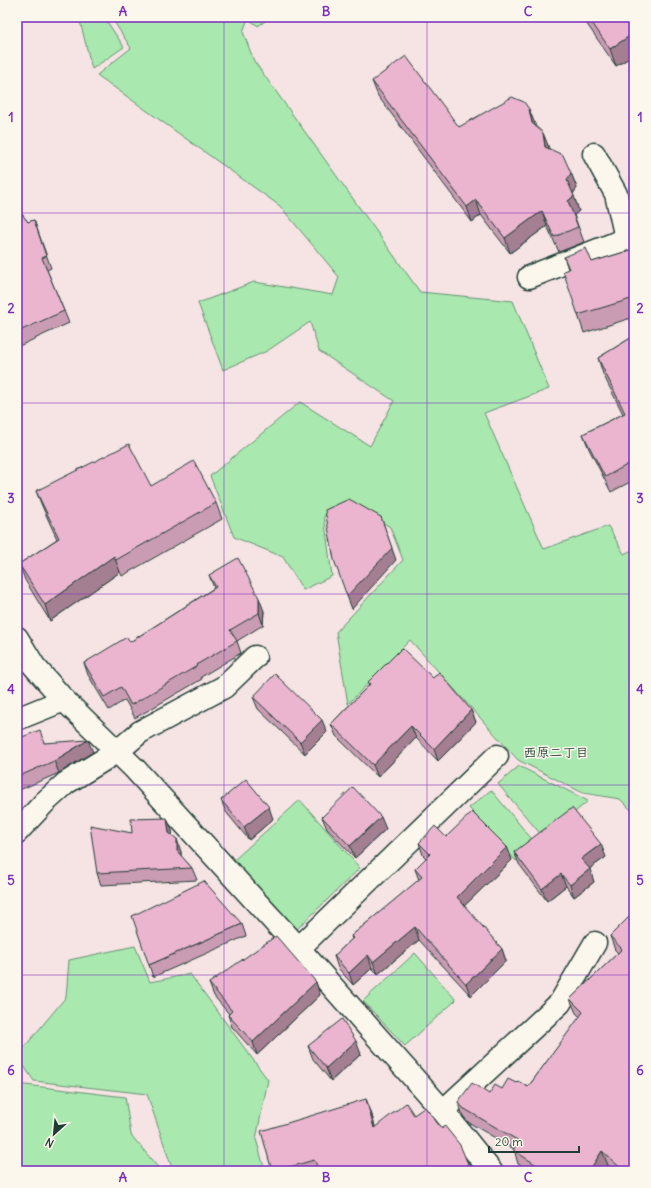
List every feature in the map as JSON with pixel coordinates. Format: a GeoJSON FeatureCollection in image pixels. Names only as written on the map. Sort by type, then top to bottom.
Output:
{"type":"FeatureCollection","features":[{"type":"Feature","properties":{"kind":"street"},"geometry":{"type":"LineString","coordinates":[[530,277],[630,237],[616,194],[594,154]]}},
{"type":"Feature","properties":{"kind":"street"},"geometry":{"type":"LineString","coordinates":[[17,638],[34,666],[64,700],[118,752],[298,949],[443,1110],[491,1171]]}},
{"type":"Feature","properties":{"kind":"street"},"geometry":{"type":"LineString","coordinates":[[17,832],[45,802],[66,783],[118,752],[140,732],[224,686],[255,658]]}},
{"type":"Feature","properties":{"kind":"street"},"geometry":{"type":"LineString","coordinates":[[17,718],[64,700]]}},
{"type":"Feature","properties":{"kind":"street"},"geometry":{"type":"LineString","coordinates":[[298,949],[496,756]]}},
{"type":"Feature","properties":{"kind":"street"},"geometry":{"type":"LineString","coordinates":[[443,1110],[560,1003],[595,943]]}},
{"type":"Feature","properties":{"kind":"green space"},"geometry":{"type":"Polygon","coordinates":[[[79,17],[104,17],[124,47],[92,69],[79,17]]]}},
{"type":"Feature","properties":{"kind":"green space"},"geometry":{"type":"Polygon","coordinates":[[[111,17],[241,17],[247,21],[243,32],[254,61],[420,292],[513,301],[549,389],[484,413],[544,549],[608,526],[624,554],[634,549],[634,813],[620,799],[583,793],[518,760],[410,640],[348,704],[336,632],[403,560],[390,527],[357,506],[324,516],[332,576],[303,590],[283,557],[234,537],[210,476],[300,402],[370,446],[394,401],[319,351],[310,322],[267,351],[223,370],[198,303],[254,282],[333,295],[339,277],[280,206],[97,75],[131,48],[111,17]]]}},
{"type":"Feature","properties":{"kind":"green space"},"geometry":{"type":"Polygon","coordinates":[[[246,17],[271,17],[258,26],[246,17]]]}},
{"type":"Feature","properties":{"kind":"green space"},"geometry":{"type":"Polygon","coordinates":[[[519,766],[588,801],[544,838],[498,784],[519,766]]]}},
{"type":"Feature","properties":{"kind":"green space"},"geometry":{"type":"Polygon","coordinates":[[[491,790],[535,843],[516,861],[469,808],[491,790]]]}},
{"type":"Feature","properties":{"kind":"green space"},"geometry":{"type":"Polygon","coordinates":[[[300,800],[360,868],[295,931],[233,861],[300,800]]]}},
{"type":"Feature","properties":{"kind":"green space"},"geometry":{"type":"Polygon","coordinates":[[[135,946],[150,982],[190,974],[268,1080],[256,1139],[265,1171],[173,1171],[147,1094],[34,1081],[17,1056],[66,997],[69,960],[135,946]]]}},
{"type":"Feature","properties":{"kind":"green space"},"geometry":{"type":"Polygon","coordinates":[[[415,953],[456,1000],[405,1046],[363,1001],[415,953]]]}},
{"type":"Feature","properties":{"kind":"green space"},"geometry":{"type":"Polygon","coordinates":[[[17,1084],[125,1097],[131,1135],[161,1171],[17,1171],[17,1084]]]}},
{"type":"Feature","properties":{"kind":"building"},"geometry":{"type":"Polygon","coordinates":[[[588,17],[634,17],[634,33],[610,49],[588,17]]]}},
{"type":"Feature","properties":{"kind":"building"},"geometry":{"type":"Polygon","coordinates":[[[406,56],[459,127],[512,97],[524,102],[529,109],[532,123],[543,133],[545,147],[563,155],[571,173],[567,180],[574,196],[568,201],[578,227],[554,237],[542,211],[505,238],[476,200],[467,207],[372,81],[406,56]]]}},
{"type":"Feature","properties":{"kind":"building"},"geometry":{"type":"Polygon","coordinates":[[[17,208],[28,222],[34,220],[46,256],[42,258],[64,311],[17,332],[17,208]]]}},
{"type":"Feature","properties":{"kind":"building"},"geometry":{"type":"Polygon","coordinates":[[[586,248],[592,262],[634,249],[634,298],[578,315],[563,271],[569,269],[564,257],[586,248]]]}},
{"type":"Feature","properties":{"kind":"building"},"geometry":{"type":"Polygon","coordinates":[[[634,336],[634,461],[605,477],[583,434],[625,413],[598,358],[634,336]]]}},
{"type":"Feature","properties":{"kind":"building"},"geometry":{"type":"Polygon","coordinates":[[[129,444],[151,486],[194,461],[216,503],[116,560],[114,556],[45,605],[19,564],[59,538],[36,491],[129,444]]]}},
{"type":"Feature","properties":{"kind":"building"},"geometry":{"type":"Polygon","coordinates":[[[349,499],[381,517],[392,548],[347,596],[334,560],[325,510],[349,499]]]}},
{"type":"Feature","properties":{"kind":"building"},"geometry":{"type":"Polygon","coordinates":[[[238,558],[259,598],[259,613],[230,630],[237,641],[131,705],[121,687],[104,697],[84,663],[127,637],[130,642],[216,587],[209,575],[238,558]]]}},
{"type":"Feature","properties":{"kind":"building"},"geometry":{"type":"Polygon","coordinates":[[[402,648],[433,678],[439,672],[471,710],[434,749],[411,726],[373,765],[331,724],[370,684],[368,682],[402,648]]]}},
{"type":"Feature","properties":{"kind":"building"},"geometry":{"type":"Polygon","coordinates":[[[275,674],[322,720],[300,742],[253,697],[275,674]]]}},
{"type":"Feature","properties":{"kind":"building"},"geometry":{"type":"Polygon","coordinates":[[[40,730],[44,743],[88,740],[54,761],[17,777],[17,739],[40,730]]]}},
{"type":"Feature","properties":{"kind":"building"},"geometry":{"type":"Polygon","coordinates":[[[246,779],[269,807],[244,827],[221,800],[246,779]]]}},
{"type":"Feature","properties":{"kind":"building"},"geometry":{"type":"Polygon","coordinates":[[[353,787],[381,817],[350,846],[322,817],[353,787]]]}},
{"type":"Feature","properties":{"kind":"building"},"geometry":{"type":"Polygon","coordinates":[[[572,808],[601,844],[581,859],[590,869],[570,885],[561,874],[542,889],[514,852],[572,808]]]}},
{"type":"Feature","properties":{"kind":"building"},"geometry":{"type":"Polygon","coordinates":[[[472,812],[507,847],[457,897],[502,949],[466,984],[415,927],[373,962],[368,955],[349,973],[334,956],[353,938],[351,936],[422,877],[415,869],[430,854],[419,843],[435,826],[446,837],[472,812]]]}},
{"type":"Feature","properties":{"kind":"building"},"geometry":{"type":"Polygon","coordinates":[[[167,818],[169,833],[177,839],[177,851],[192,868],[97,873],[90,825],[132,833],[131,819],[167,818]]]}},
{"type":"Feature","properties":{"kind":"building"},"geometry":{"type":"Polygon","coordinates":[[[204,881],[242,924],[149,965],[132,916],[204,881]]]}},
{"type":"Feature","properties":{"kind":"building"},"geometry":{"type":"Polygon","coordinates":[[[634,912],[634,1171],[624,1171],[602,1151],[589,1171],[546,1171],[513,1150],[519,1141],[463,1108],[458,1102],[472,1083],[489,1094],[495,1085],[502,1089],[508,1079],[516,1083],[518,1081],[528,1087],[583,1012],[570,999],[622,949],[610,936],[634,912]]]}},
{"type":"Feature","properties":{"kind":"building"},"geometry":{"type":"Polygon","coordinates":[[[276,936],[316,982],[253,1042],[228,1015],[232,1011],[209,983],[276,936]]]}},
{"type":"Feature","properties":{"kind":"building"},"geometry":{"type":"Polygon","coordinates":[[[342,1019],[356,1041],[326,1068],[308,1046],[342,1019]]]}},
{"type":"Feature","properties":{"kind":"building"},"geometry":{"type":"Polygon","coordinates":[[[366,1099],[374,1128],[406,1103],[414,1115],[425,1107],[442,1129],[444,1125],[460,1145],[471,1171],[320,1171],[314,1160],[272,1171],[261,1131],[366,1099]]]}},
{"type":"Feature","properties":{"kind":"district","name":"西原二丁目"},"geometry":{"type":"Point","coordinates":[556,752]}}]}
